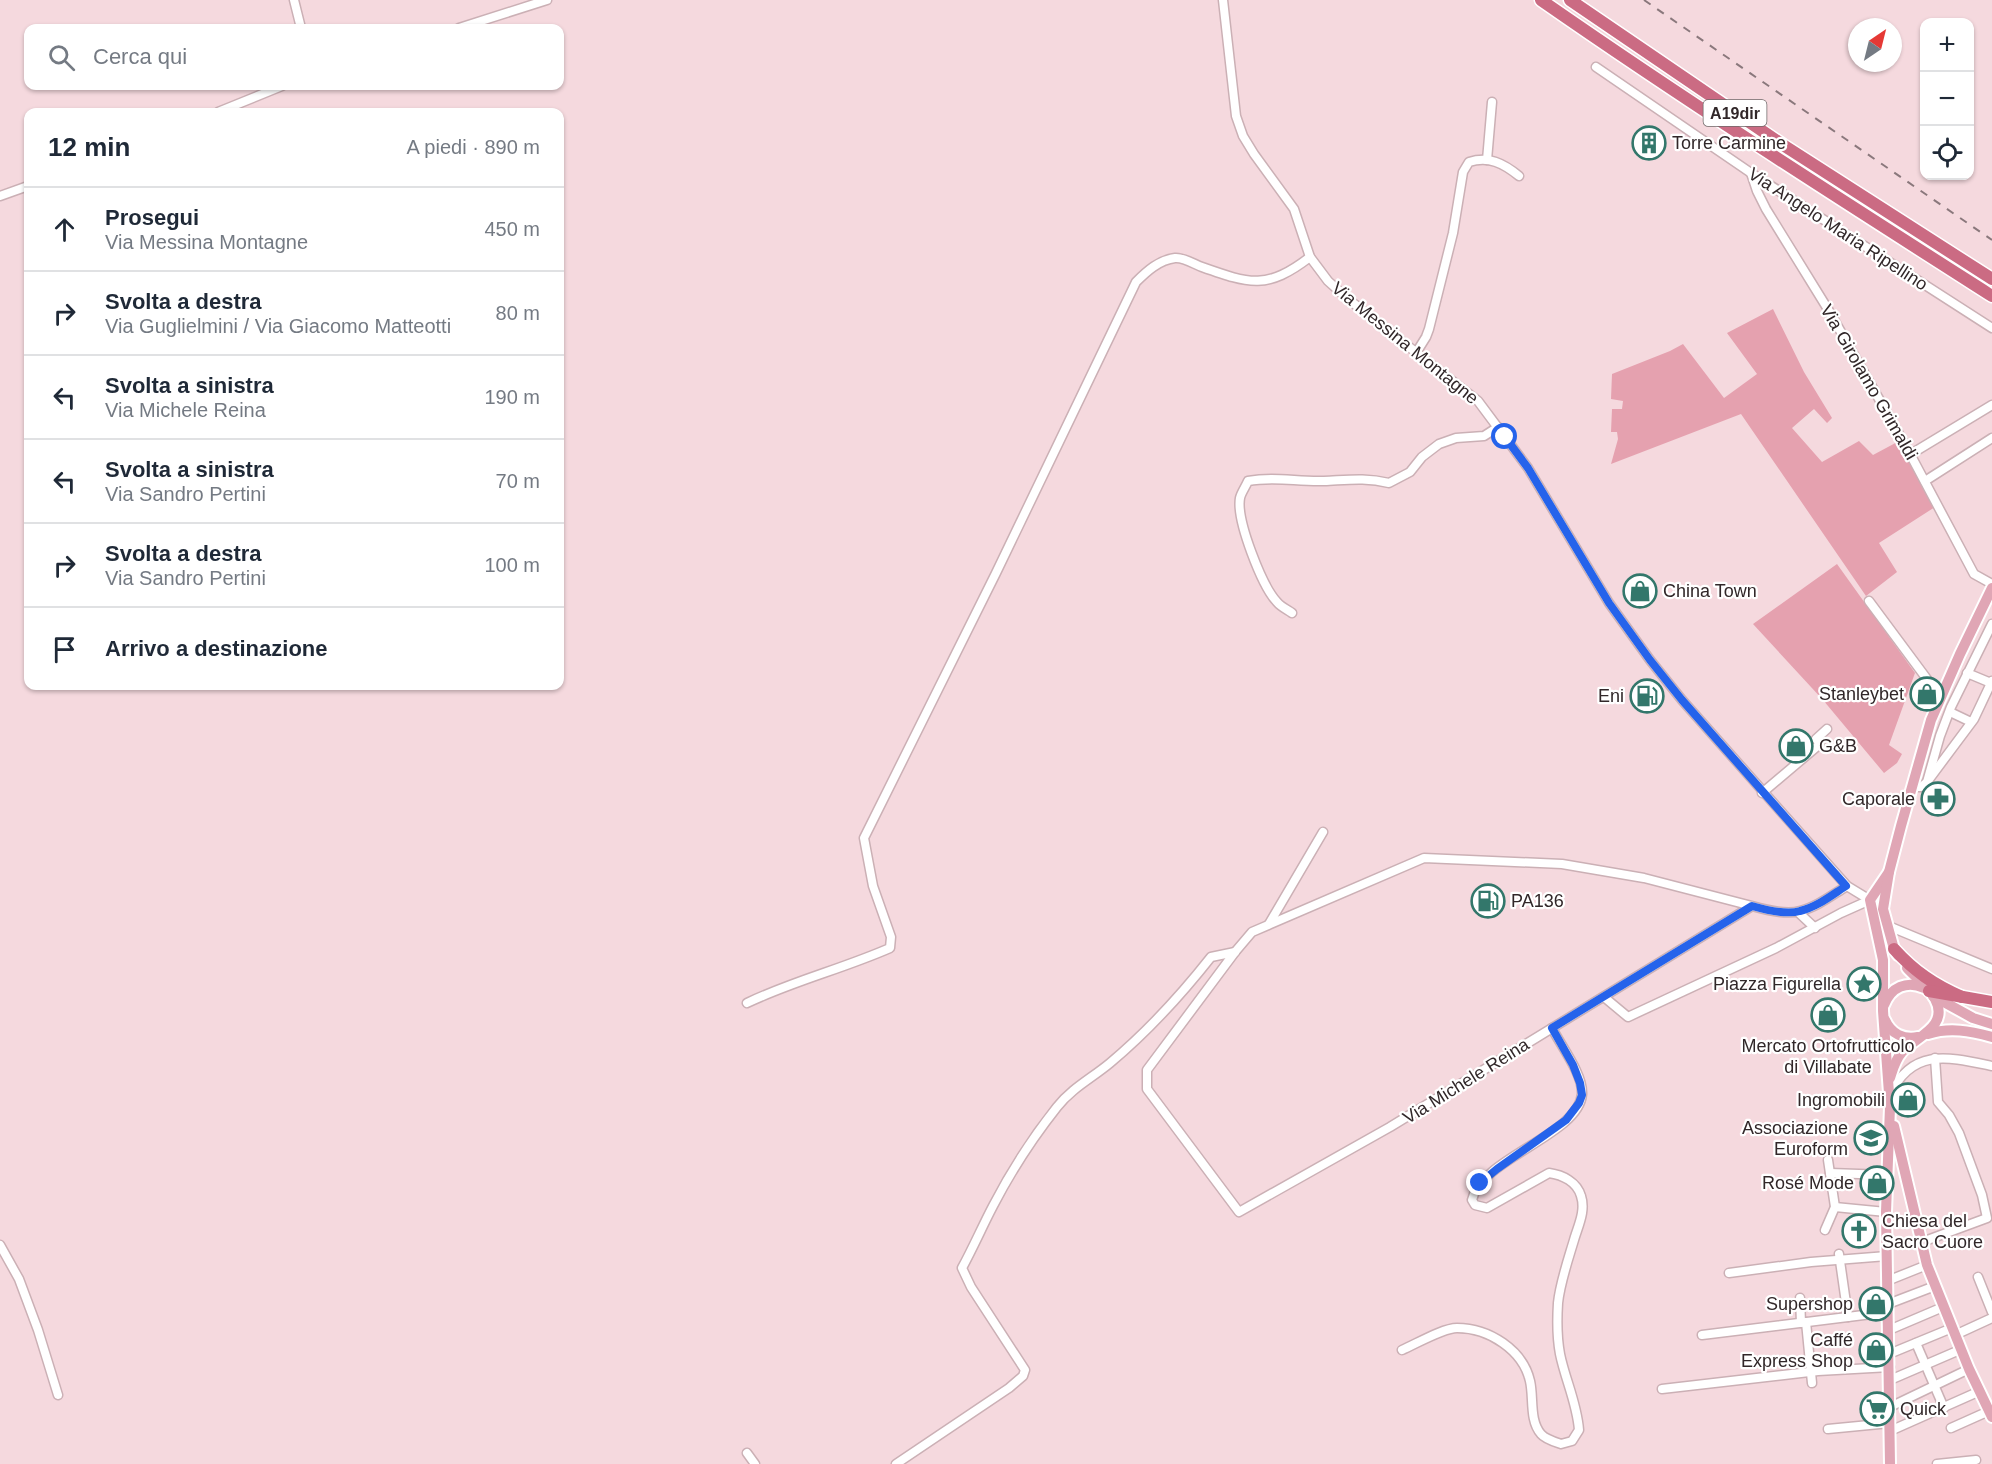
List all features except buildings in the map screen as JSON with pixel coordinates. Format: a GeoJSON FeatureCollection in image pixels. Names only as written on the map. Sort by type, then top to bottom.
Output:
{"type":"FeatureCollection","features":[{"type":"Feature","properties":{"kind":"highway","name":"A19dir"},"geometry":{"type":"LineString","coordinates":[[1541,0],[1683,98],[1992,296]]}},
{"type":"Feature","properties":{"kind":"highway","name":"A19dir"},"geometry":{"type":"LineString","coordinates":[[1570,0],[1783,145],[1991,279]]}},
{"type":"Feature","properties":{"kind":"highway"},"geometry":{"type":"LineString","coordinates":[[1845,202],[1992,303]]}},
{"type":"Feature","properties":{"kind":"highway"},"geometry":{"type":"LineString","coordinates":[[1894,949],[1920,975],[1962,997]]}},
{"type":"Feature","properties":{"kind":"highway"},"geometry":{"type":"LineString","coordinates":[[1929,992],[1992,1002]]}},
{"type":"Feature","properties":{"kind":"main road"},"geometry":{"type":"LineString","coordinates":[[1888,1081],[1896,1061],[1908,1046],[1933,1028],[1938,1007],[1929,992],[1894,949],[1883,909],[1889,872],[1931,720],[1992,586]]}},
{"type":"Feature","properties":{"kind":"main road"},"geometry":{"type":"LineString","coordinates":[[1889,872],[1870,900],[1883,960],[1890,1102],[1901,1161],[1927,1265],[1969,1369],[1990,1414]]}},
{"type":"Feature","properties":{"kind":"main road"},"geometry":{"type":"LineString","coordinates":[[1870,900],[1883,909]]}},
{"type":"Feature","properties":{"kind":"main road"},"geometry":{"type":"LineString","coordinates":[[1992,1024],[1973,1018],[1917,985],[1903,985],[1891,993],[1884,1008],[1887,1025],[1897,1035],[1906,1038],[1948,1030],[1966,1030],[1992,1037]]}},
{"type":"Feature","properties":{"kind":"main road"},"geometry":{"type":"LineString","coordinates":[[1890,1102],[1886,1212],[1890,1464]]}},
{"type":"Feature","properties":{"kind":"main road"},"geometry":{"type":"LineString","coordinates":[[1888,1161],[1901,1161]]}},
{"type":"Feature","properties":{"kind":"main road"},"geometry":{"type":"LineString","coordinates":[[1888,1192],[1909,1190]]}},
{"type":"Feature","properties":{"kind":"street"},"geometry":{"type":"LineString","coordinates":[[294,0],[300,24]]}},
{"type":"Feature","properties":{"kind":"street"},"geometry":{"type":"LineString","coordinates":[[472,24],[547,0]]}},
{"type":"Feature","properties":{"kind":"street","name":"Via Messina Montagne"},"geometry":{"type":"LineString","coordinates":[[1223,0],[1236,116],[1243,136],[1254,154],[1294,208],[1310,257],[1328,281],[1348,300],[1478,401],[1528,468],[1609,603],[1650,660],[1762,793],[1846,886],[1870,900]]}},
{"type":"Feature","properties":{"kind":"street","name":"Via Angelo Maria Ripellino"},"geometry":{"type":"LineString","coordinates":[[1596,67],[1751,173],[1992,328]]}},
{"type":"Feature","properties":{"kind":"street"},"geometry":{"type":"LineString","coordinates":[[228,108],[272,90]]}},
{"type":"Feature","properties":{"kind":"street"},"geometry":{"type":"LineString","coordinates":[[1487,160],[1492,102]]}},
{"type":"Feature","properties":{"kind":"street"},"geometry":{"type":"LineString","coordinates":[[1416,353],[1422,347],[1429,329],[1453,233],[1463,172],[1469,162],[1480,159],[1497,161],[1508,166],[1519,176]]}},
{"type":"Feature","properties":{"kind":"street","name":"Via Girolamo Grimaldi"},"geometry":{"type":"LineString","coordinates":[[1751,173],[1766,208],[1829,311],[1911,454],[1974,574],[1992,586]]}},
{"type":"Feature","properties":{"kind":"street"},"geometry":{"type":"LineString","coordinates":[[0,196],[24,187]]}},
{"type":"Feature","properties":{"kind":"street"},"geometry":{"type":"LineString","coordinates":[[747,1003],[788,985],[849,966],[890,948],[891,937],[873,886],[864,838],[996,573],[1136,282],[1151,267],[1176,258],[1235,278],[1262,282],[1290,272],[1310,257]]}},
{"type":"Feature","properties":{"kind":"street"},"geometry":{"type":"LineString","coordinates":[[1911,454],[1992,405]]}},
{"type":"Feature","properties":{"kind":"street"},"geometry":{"type":"LineString","coordinates":[[1292,613],[1278,603],[1261,578],[1249,543],[1241,517],[1240,497],[1248,482],[1266,478],[1323,481],[1371,479],[1389,483],[1410,472],[1422,457],[1439,444],[1456,438],[1484,435],[1498,428]]}},
{"type":"Feature","properties":{"kind":"street"},"geometry":{"type":"LineString","coordinates":[[1925,481],[1992,438]]}},
{"type":"Feature","properties":{"kind":"street"},"geometry":{"type":"LineString","coordinates":[[1869,601],[1941,698]]}},
{"type":"Feature","properties":{"kind":"street"},"geometry":{"type":"LineString","coordinates":[[1927,782],[1940,736],[1950,712],[1991,630]]}},
{"type":"Feature","properties":{"kind":"street"},"geometry":{"type":"LineString","coordinates":[[1911,787],[1921,787],[1927,782],[1971,722],[1991,682],[1967,674]]}},
{"type":"Feature","properties":{"kind":"street"},"geometry":{"type":"LineString","coordinates":[[1950,712],[1971,722]]}},
{"type":"Feature","properties":{"kind":"street"},"geometry":{"type":"LineString","coordinates":[[1762,793],[1820,744],[1816,739],[1827,729]]}},
{"type":"Feature","properties":{"kind":"street"},"geometry":{"type":"LineString","coordinates":[[1940,736],[1956,742]]}},
{"type":"Feature","properties":{"kind":"street"},"geometry":{"type":"LineString","coordinates":[[1269,924],[1323,832]]}},
{"type":"Feature","properties":{"kind":"street"},"geometry":{"type":"LineString","coordinates":[[896,1464],[1009,1388],[1023,1376],[1025,1370],[971,1287],[962,1268],[993,1207],[1032,1143],[1078,1085],[1110,1063],[1143,1032],[1177,998],[1211,957],[1235,952],[1252,932],[1424,858],[1562,864],[1644,878],[1765,909],[1798,912],[1816,905],[1846,886]]}},
{"type":"Feature","properties":{"kind":"street"},"geometry":{"type":"LineString","coordinates":[[1604,997],[1628,1017],[1776,948],[1870,900]]}},
{"type":"Feature","properties":{"kind":"street","name":"Via Michele Reina"},"geometry":{"type":"LineString","coordinates":[[1235,952],[1147,1070],[1147,1089],[1239,1212],[1390,1127],[1752,906]]}},
{"type":"Feature","properties":{"kind":"street"},"geometry":{"type":"LineString","coordinates":[[1798,912],[1815,928]]}},
{"type":"Feature","properties":{"kind":"street"},"geometry":{"type":"LineString","coordinates":[[1886,925],[1992,969]]}},
{"type":"Feature","properties":{"kind":"street"},"geometry":{"type":"LineString","coordinates":[[1402,1350],[1456,1328],[1478,1332],[1499,1340],[1514,1350],[1523,1362],[1533,1393],[1534,1424],[1542,1436],[1561,1444],[1572,1441],[1579,1430],[1574,1402],[1560,1353],[1557,1318],[1558,1300],[1583,1214],[1582,1197],[1578,1189],[1567,1178],[1549,1173],[1487,1208],[1475,1205],[1472,1200],[1480,1183],[1566,1120],[1579,1103],[1582,1095],[1580,1083],[1573,1065],[1552,1028]]}},
{"type":"Feature","properties":{"kind":"street"},"geometry":{"type":"LineString","coordinates":[[1890,1102],[1900,1077],[1908,1068],[1935,1058],[1948,1057],[1992,1066]]}},
{"type":"Feature","properties":{"kind":"street"},"geometry":{"type":"LineString","coordinates":[[1922,1242],[1987,1218],[1982,1195],[1959,1133],[1949,1115],[1938,1102],[1935,1058]]}},
{"type":"Feature","properties":{"kind":"street"},"geometry":{"type":"LineString","coordinates":[[1896,1061],[1899,1066],[1908,1068]]}},
{"type":"Feature","properties":{"kind":"street"},"geometry":{"type":"LineString","coordinates":[[1825,1230],[1834,1207],[1828,1160]]}},
{"type":"Feature","properties":{"kind":"street"},"geometry":{"type":"LineString","coordinates":[[1830,1173],[1888,1175]]}},
{"type":"Feature","properties":{"kind":"street"},"geometry":{"type":"LineString","coordinates":[[1834,1207],[1886,1212]]}},
{"type":"Feature","properties":{"kind":"street"},"geometry":{"type":"LineString","coordinates":[[0,1245],[19,1279],[38,1330],[57,1395]]}},
{"type":"Feature","properties":{"kind":"street"},"geometry":{"type":"LineString","coordinates":[[1729,1274],[1839,1258],[1887,1256]]}},
{"type":"Feature","properties":{"kind":"street"},"geometry":{"type":"LineString","coordinates":[[1839,1258],[1848,1317]]}},
{"type":"Feature","properties":{"kind":"street"},"geometry":{"type":"LineString","coordinates":[[1887,1281],[1927,1265]]}},
{"type":"Feature","properties":{"kind":"street"},"geometry":{"type":"LineString","coordinates":[[1978,1277],[1992,1312]]}},
{"type":"Feature","properties":{"kind":"street"},"geometry":{"type":"LineString","coordinates":[[1702,1335],[1848,1317],[1888,1308],[1935,1286]]}},
{"type":"Feature","properties":{"kind":"street"},"geometry":{"type":"LineString","coordinates":[[1800,1298],[1812,1383]]}},
{"type":"Feature","properties":{"kind":"street"},"geometry":{"type":"LineString","coordinates":[[1888,1330],[1944,1307]]}},
{"type":"Feature","properties":{"kind":"street"},"geometry":{"type":"LineString","coordinates":[[1889,1354],[1992,1318]]}},
{"type":"Feature","properties":{"kind":"street"},"geometry":{"type":"LineString","coordinates":[[1916,1343],[1944,1408]]}},
{"type":"Feature","properties":{"kind":"street"},"geometry":{"type":"LineString","coordinates":[[1890,1380],[1962,1349]]}},
{"type":"Feature","properties":{"kind":"street"},"geometry":{"type":"LineString","coordinates":[[1662,1389],[1811,1372],[1890,1367]]}},
{"type":"Feature","properties":{"kind":"street"},"geometry":{"type":"LineString","coordinates":[[1890,1407],[1969,1369]]}},
{"type":"Feature","properties":{"kind":"street"},"geometry":{"type":"LineString","coordinates":[[1828,1429],[1890,1427],[1944,1408],[1980,1391]]}},
{"type":"Feature","properties":{"kind":"street"},"geometry":{"type":"LineString","coordinates":[[1951,1428],[1990,1414]]}},
{"type":"Feature","properties":{"kind":"street"},"geometry":{"type":"LineString","coordinates":[[747,1452],[755,1464]]}},
{"type":"Feature","properties":{"kind":"street"},"geometry":{"type":"LineString","coordinates":[[1937,1464],[1976,1460]]}},
{"type":"Feature","properties":{"kind":"shaded area"},"geometry":{"type":"Polygon","coordinates":[[[1773,309],[1804,372],[1832,418],[1827,423],[1814,409],[1792,428],[1822,462],[1859,441],[1873,455],[1901,440],[1935,507],[1879,543],[1897,572],[1866,596],[1741,414],[1611,464],[1618,439],[1617,432],[1611,432],[1612,409],[1622,409],[1623,401],[1611,399],[1612,374],[1683,344],[1724,398],[1757,374],[1727,333],[1773,309]]]}},
{"type":"Feature","properties":{"kind":"shaded area"},"geometry":{"type":"Polygon","coordinates":[[[1837,564],[1915,673],[1889,745],[1902,754],[1897,763],[1884,773],[1823,700],[1753,624],[1837,564]]]}},
{"type":"Feature","properties":{"kind":"railway"},"geometry":{"type":"LineString","coordinates":[[1644,0],[1992,240]]}},
{"type":"Feature","properties":{"kind":"place","name":"Torre Carmine"},"geometry":{"type":"Point","coordinates":[1649,143]}},
{"type":"Feature","properties":{"kind":"place","name":"China Town"},"geometry":{"type":"Point","coordinates":[1640,591]}},
{"type":"Feature","properties":{"kind":"place","name":"Stanleybet"},"geometry":{"type":"Point","coordinates":[1927,694]}},
{"type":"Feature","properties":{"kind":"place","name":"Eni"},"geometry":{"type":"Point","coordinates":[1647,696]}},
{"type":"Feature","properties":{"kind":"place","name":"G&B"},"geometry":{"type":"Point","coordinates":[1796,746]}},
{"type":"Feature","properties":{"kind":"place","name":"Caporale"},"geometry":{"type":"Point","coordinates":[1938,799]}},
{"type":"Feature","properties":{"kind":"place","name":"PA136"},"geometry":{"type":"Point","coordinates":[1488,901]}},
{"type":"Feature","properties":{"kind":"place","name":"Piazza Figurella"},"geometry":{"type":"Point","coordinates":[1864,984]}},
{"type":"Feature","properties":{"kind":"place","name":"Mercato Ortofrutticolo di Villabate"},"geometry":{"type":"Point","coordinates":[1828,1015]}},
{"type":"Feature","properties":{"kind":"place","name":"Ingromobili"},"geometry":{"type":"Point","coordinates":[1908,1100]}},
{"type":"Feature","properties":{"kind":"place","name":"Associazione Euroform"},"geometry":{"type":"Point","coordinates":[1871,1138]}},
{"type":"Feature","properties":{"kind":"place","name":"Rosé Mode"},"geometry":{"type":"Point","coordinates":[1877,1183]}},
{"type":"Feature","properties":{"kind":"place","name":"Chiesa del Sacro Cuore"},"geometry":{"type":"Point","coordinates":[1859,1231]}},
{"type":"Feature","properties":{"kind":"place","name":"Supershop"},"geometry":{"type":"Point","coordinates":[1876,1304]}},
{"type":"Feature","properties":{"kind":"place","name":"Caffé Express Shop"},"geometry":{"type":"Point","coordinates":[1876,1350]}},
{"type":"Feature","properties":{"kind":"place","name":"Quick"},"geometry":{"type":"Point","coordinates":[1877,1409]}},
{"type":"Feature","properties":{"kind":"route"},"geometry":{"type":"LineString","coordinates":[[1480,1183],[1566,1120],[1579,1103],[1582,1095],[1580,1083],[1573,1065],[1552,1028],[1752,906],[1798,912],[1816,905],[1846,886],[1682,700],[1650,660],[1609,603],[1528,468],[1505,437]]}}]}
